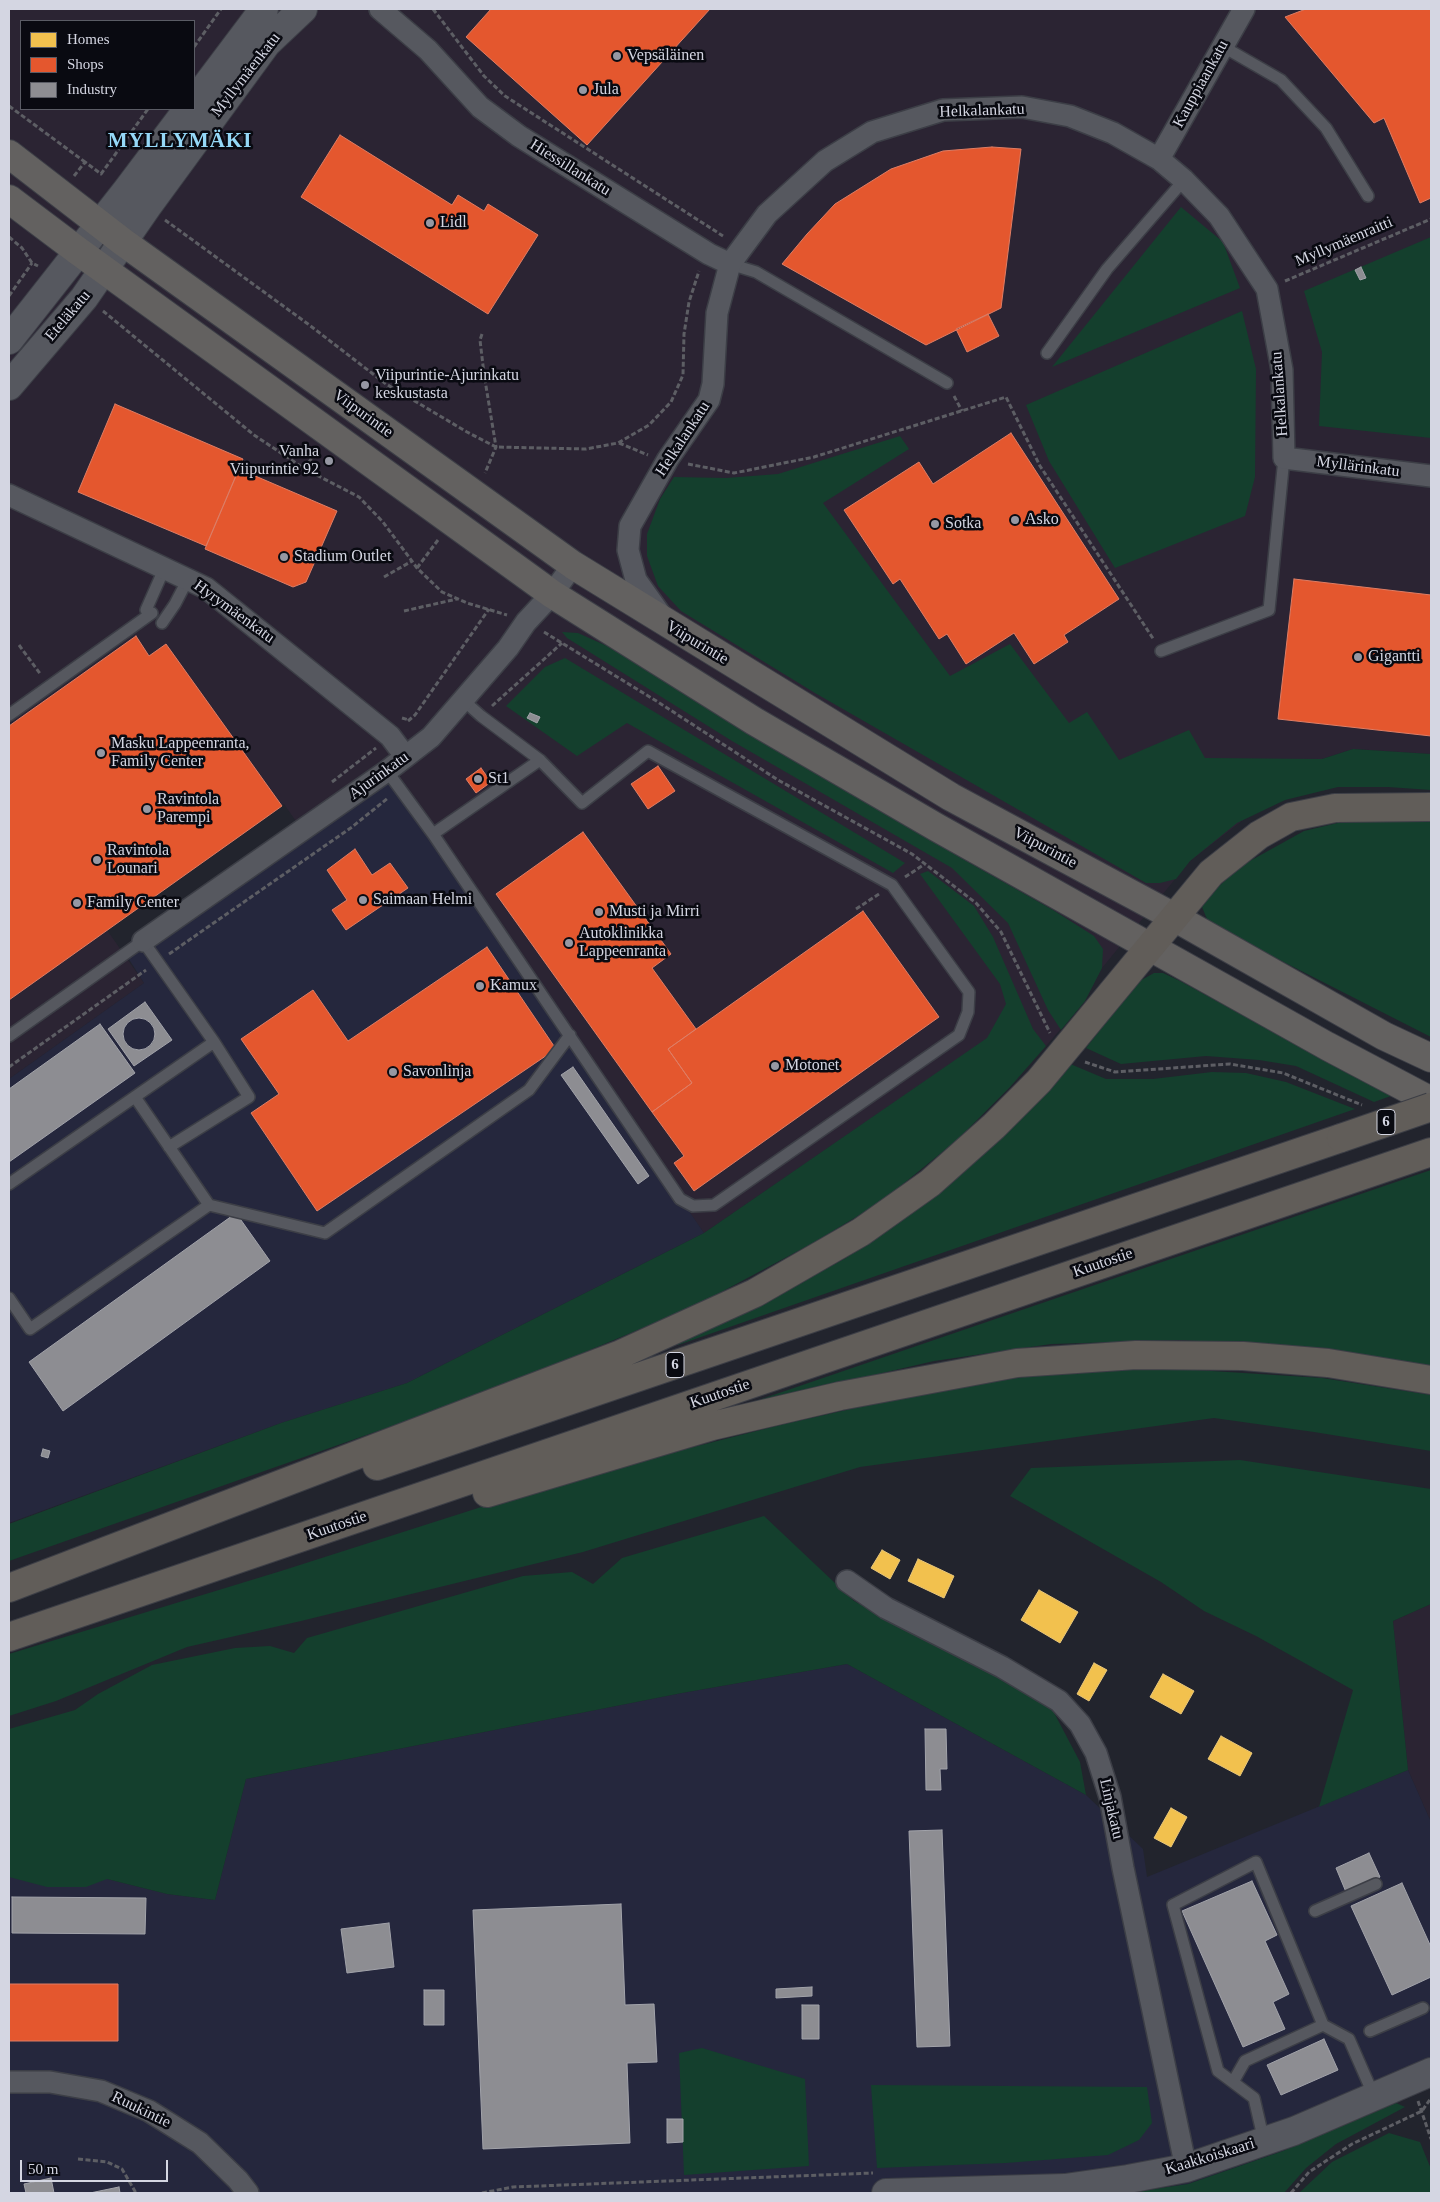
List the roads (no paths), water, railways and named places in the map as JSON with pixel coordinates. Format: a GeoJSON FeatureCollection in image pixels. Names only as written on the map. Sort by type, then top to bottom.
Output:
{"type":"FeatureCollection","features":[{"type":"Feature","properties":{"kind":"highway"},"geometry":{"type":"LineString","coordinates":[[9,1590],[621,1354],[755,1293],[861,1232],[930,1183],[994,1126],[1039,1081],[1211,873],[1260,835],[1291,817],[1335,808],[1431,807]]}},
{"type":"Feature","properties":{"kind":"highway","name":"6"},"geometry":{"type":"LineString","coordinates":[[9,1590],[1431,1107]]}},
{"type":"Feature","properties":{"kind":"highway","name":"Kuutostie"},"geometry":{"type":"LineString","coordinates":[[9,1637],[1431,1152]]}},
{"type":"Feature","properties":{"kind":"highway"},"geometry":{"type":"LineString","coordinates":[[104,1606],[712,1426],[840,1396],[1017,1363],[1136,1355],[1243,1356],[1328,1364],[1431,1380]]}},
{"type":"Feature","properties":{"kind":"main road","name":"Myllymäenkatu"},"geometry":{"type":"LineString","coordinates":[[195,101],[264,9]]}},
{"type":"Feature","properties":{"kind":"main road","name":"Myllymäenkatu"},"geometry":{"type":"LineString","coordinates":[[123,242],[267,43],[303,9]]}},
{"type":"Feature","properties":{"kind":"main road","name":"Myllymäenkatu"},"geometry":{"type":"LineString","coordinates":[[101,225],[187,110]]}},
{"type":"Feature","properties":{"kind":"main road","name":"Viipurintie"},"geometry":{"type":"LineString","coordinates":[[9,154],[62,193],[123,242],[573,565],[669,626],[951,797],[1174,917],[1384,1036],[1431,1058]]}},
{"type":"Feature","properties":{"kind":"main road","name":"Viipurintie"},"geometry":{"type":"LineString","coordinates":[[9,198],[78,251],[552,594],[754,721],[1327,1046],[1431,1101]]}},
{"type":"Feature","properties":{"kind":"main road","name":"Eteläkatu"},"geometry":{"type":"LineString","coordinates":[[9,340],[78,251],[101,225]]}},
{"type":"Feature","properties":{"kind":"main road","name":"Eteläkatu"},"geometry":{"type":"LineString","coordinates":[[9,386],[84,298],[123,242]]}},
{"type":"Feature","properties":{"kind":"main road","name":"Kaakkoiskaari"},"geometry":{"type":"LineString","coordinates":[[882,2183],[1064,2188],[1128,2179],[1186,2168],[1294,2131],[1375,2097],[1425,2084]]}},
{"type":"Feature","properties":{"kind":"street","name":"Hiessillankatu"},"geometry":{"type":"LineString","coordinates":[[380,9],[428,50],[480,107],[519,136],[709,254],[730,264]]}},
{"type":"Feature","properties":{"kind":"street","name":"Hiessillankatu"},"geometry":{"type":"LineString","coordinates":[[404,9],[428,50]]}},
{"type":"Feature","properties":{"kind":"street","name":"Kauppiaankatu"},"geometry":{"type":"LineString","coordinates":[[1159,159],[1244,9]]}},
{"type":"Feature","properties":{"kind":"street","name":"Helkalankatu"},"geometry":{"type":"LineString","coordinates":[[669,626],[636,580],[628,550],[630,526],[668,460],[709,400],[713,384],[717,313],[730,264],[767,214],[825,160],[872,132],[942,110],[1022,107],[1070,116],[1113,133],[1159,159],[1184,180],[1219,216],[1267,289],[1282,370],[1284,458]]}},
{"type":"Feature","properties":{"kind":"street","name":"Myllärinkatu"},"geometry":{"type":"LineString","coordinates":[[1284,458],[1431,476]]}},
{"type":"Feature","properties":{"kind":"street","name":"Hyrymäenkatu"},"geometry":{"type":"LineString","coordinates":[[9,495],[188,579],[214,594],[390,736],[406,756]]}},
{"type":"Feature","properties":{"kind":"street","name":"Ajurinkatu"},"geometry":{"type":"LineString","coordinates":[[143,941],[387,771],[431,737],[508,648],[526,622],[552,594],[573,565]]}},
{"type":"Feature","properties":{"kind":"street","name":"Linjakatu"},"geometry":{"type":"LineString","coordinates":[[847,1581],[886,1608],[1002,1667],[1059,1700],[1080,1724],[1096,1753],[1110,1797],[1123,1868],[1186,2168]]}},
{"type":"Feature","properties":{"kind":"street","name":"Ruukintie"},"geometry":{"type":"LineString","coordinates":[[9,2082],[50,2082],[101,2091],[149,2111],[200,2143],[238,2180],[248,2193]]}},
{"type":"Feature","properties":{"kind":"lane"},"geometry":{"type":"LineString","coordinates":[[1222,46],[1281,80],[1326,128],[1368,196]]}},
{"type":"Feature","properties":{"kind":"lane"},"geometry":{"type":"LineString","coordinates":[[1047,353],[1107,269],[1184,180]]}},
{"type":"Feature","properties":{"kind":"lane"},"geometry":{"type":"LineString","coordinates":[[730,264],[756,272],[947,383]]}},
{"type":"Feature","properties":{"kind":"lane"},"geometry":{"type":"LineString","coordinates":[[1161,651],[1269,610],[1284,458]]}},
{"type":"Feature","properties":{"kind":"lane"},"geometry":{"type":"LineString","coordinates":[[9,714],[149,612],[165,568]]}},
{"type":"Feature","properties":{"kind":"lane"},"geometry":{"type":"LineString","coordinates":[[162,622],[175,604],[188,579]]}},
{"type":"Feature","properties":{"kind":"lane"},"geometry":{"type":"LineString","coordinates":[[387,771],[433,834],[680,1199],[692,1206],[714,1205],[960,1034],[968,1012],[969,992],[892,885],[648,751],[582,803],[540,760],[481,716],[463,700]]}},
{"type":"Feature","properties":{"kind":"lane"},"geometry":{"type":"LineString","coordinates":[[433,834],[540,760]]}},
{"type":"Feature","properties":{"kind":"lane"},"geometry":{"type":"LineString","coordinates":[[9,1036],[143,941],[214,1042],[249,1096],[169,1147]]}},
{"type":"Feature","properties":{"kind":"lane"},"geometry":{"type":"LineString","coordinates":[[134,1097],[209,1205],[325,1233],[529,1090],[570,1035]]}},
{"type":"Feature","properties":{"kind":"lane"},"geometry":{"type":"LineString","coordinates":[[9,1184],[214,1042]]}},
{"type":"Feature","properties":{"kind":"lane"},"geometry":{"type":"LineString","coordinates":[[9,1298],[30,1328],[209,1205]]}},
{"type":"Feature","properties":{"kind":"lane"},"geometry":{"type":"LineString","coordinates":[[1264,2141],[1254,2098],[1218,2071],[1173,1905],[1256,1862],[1323,2025],[1349,2039],[1375,2097]]}},
{"type":"Feature","properties":{"kind":"lane"},"geometry":{"type":"LineString","coordinates":[[1315,1911],[1376,1884]]}},
{"type":"Feature","properties":{"kind":"lane"},"geometry":{"type":"LineString","coordinates":[[1370,2031],[1423,2008]]}},
{"type":"Feature","properties":{"kind":"lane"},"geometry":{"type":"LineString","coordinates":[[1233,2082],[1245,2061],[1323,2025]]}},
{"type":"Feature","properties":{"kind":"place","name":"Vepsäläinen"},"geometry":{"type":"Point","coordinates":[617,56]}},
{"type":"Feature","properties":{"kind":"place","name":"Jula"},"geometry":{"type":"Point","coordinates":[583,90]}},
{"type":"Feature","properties":{"kind":"place","name":"Lidl"},"geometry":{"type":"Point","coordinates":[430,223]}},
{"type":"Feature","properties":{"kind":"place","name":"Viipurintie-Ajurinkatu keskustasta"},"geometry":{"type":"Point","coordinates":[365,385]}},
{"type":"Feature","properties":{"kind":"place","name":"Vanha Viipurintie 92"},"geometry":{"type":"Point","coordinates":[329,461]}},
{"type":"Feature","properties":{"kind":"place","name":"Asko"},"geometry":{"type":"Point","coordinates":[1015,520]}},
{"type":"Feature","properties":{"kind":"place","name":"Sotka"},"geometry":{"type":"Point","coordinates":[935,524]}},
{"type":"Feature","properties":{"kind":"place","name":"Stadium Outlet"},"geometry":{"type":"Point","coordinates":[284,557]}},
{"type":"Feature","properties":{"kind":"place","name":"Gigantti"},"geometry":{"type":"Point","coordinates":[1358,657]}},
{"type":"Feature","properties":{"kind":"place","name":"Masku Lappeenranta, Family Center"},"geometry":{"type":"Point","coordinates":[101,753]}},
{"type":"Feature","properties":{"kind":"place","name":"St1"},"geometry":{"type":"Point","coordinates":[478,779]}},
{"type":"Feature","properties":{"kind":"place","name":"Ravintola Parempi"},"geometry":{"type":"Point","coordinates":[147,809]}},
{"type":"Feature","properties":{"kind":"place","name":"Ravintola Lounari"},"geometry":{"type":"Point","coordinates":[97,860]}},
{"type":"Feature","properties":{"kind":"place","name":"Saimaan Helmi"},"geometry":{"type":"Point","coordinates":[363,900]}},
{"type":"Feature","properties":{"kind":"place","name":"Family Center"},"geometry":{"type":"Point","coordinates":[77,903]}},
{"type":"Feature","properties":{"kind":"place","name":"Musti ja Mirri"},"geometry":{"type":"Point","coordinates":[599,912]}},
{"type":"Feature","properties":{"kind":"place","name":"Autoklinikka Lappeenranta"},"geometry":{"type":"Point","coordinates":[569,943]}},
{"type":"Feature","properties":{"kind":"place","name":"Kamux"},"geometry":{"type":"Point","coordinates":[480,986]}},
{"type":"Feature","properties":{"kind":"place","name":"Motonet"},"geometry":{"type":"Point","coordinates":[775,1066]}},
{"type":"Feature","properties":{"kind":"place","name":"Savonlinja"},"geometry":{"type":"Point","coordinates":[393,1072]}},
{"type":"Feature","properties":{"kind":"district","name":"MYLLYMÄKI"},"geometry":{"type":"Point","coordinates":[180,142]}}]}
